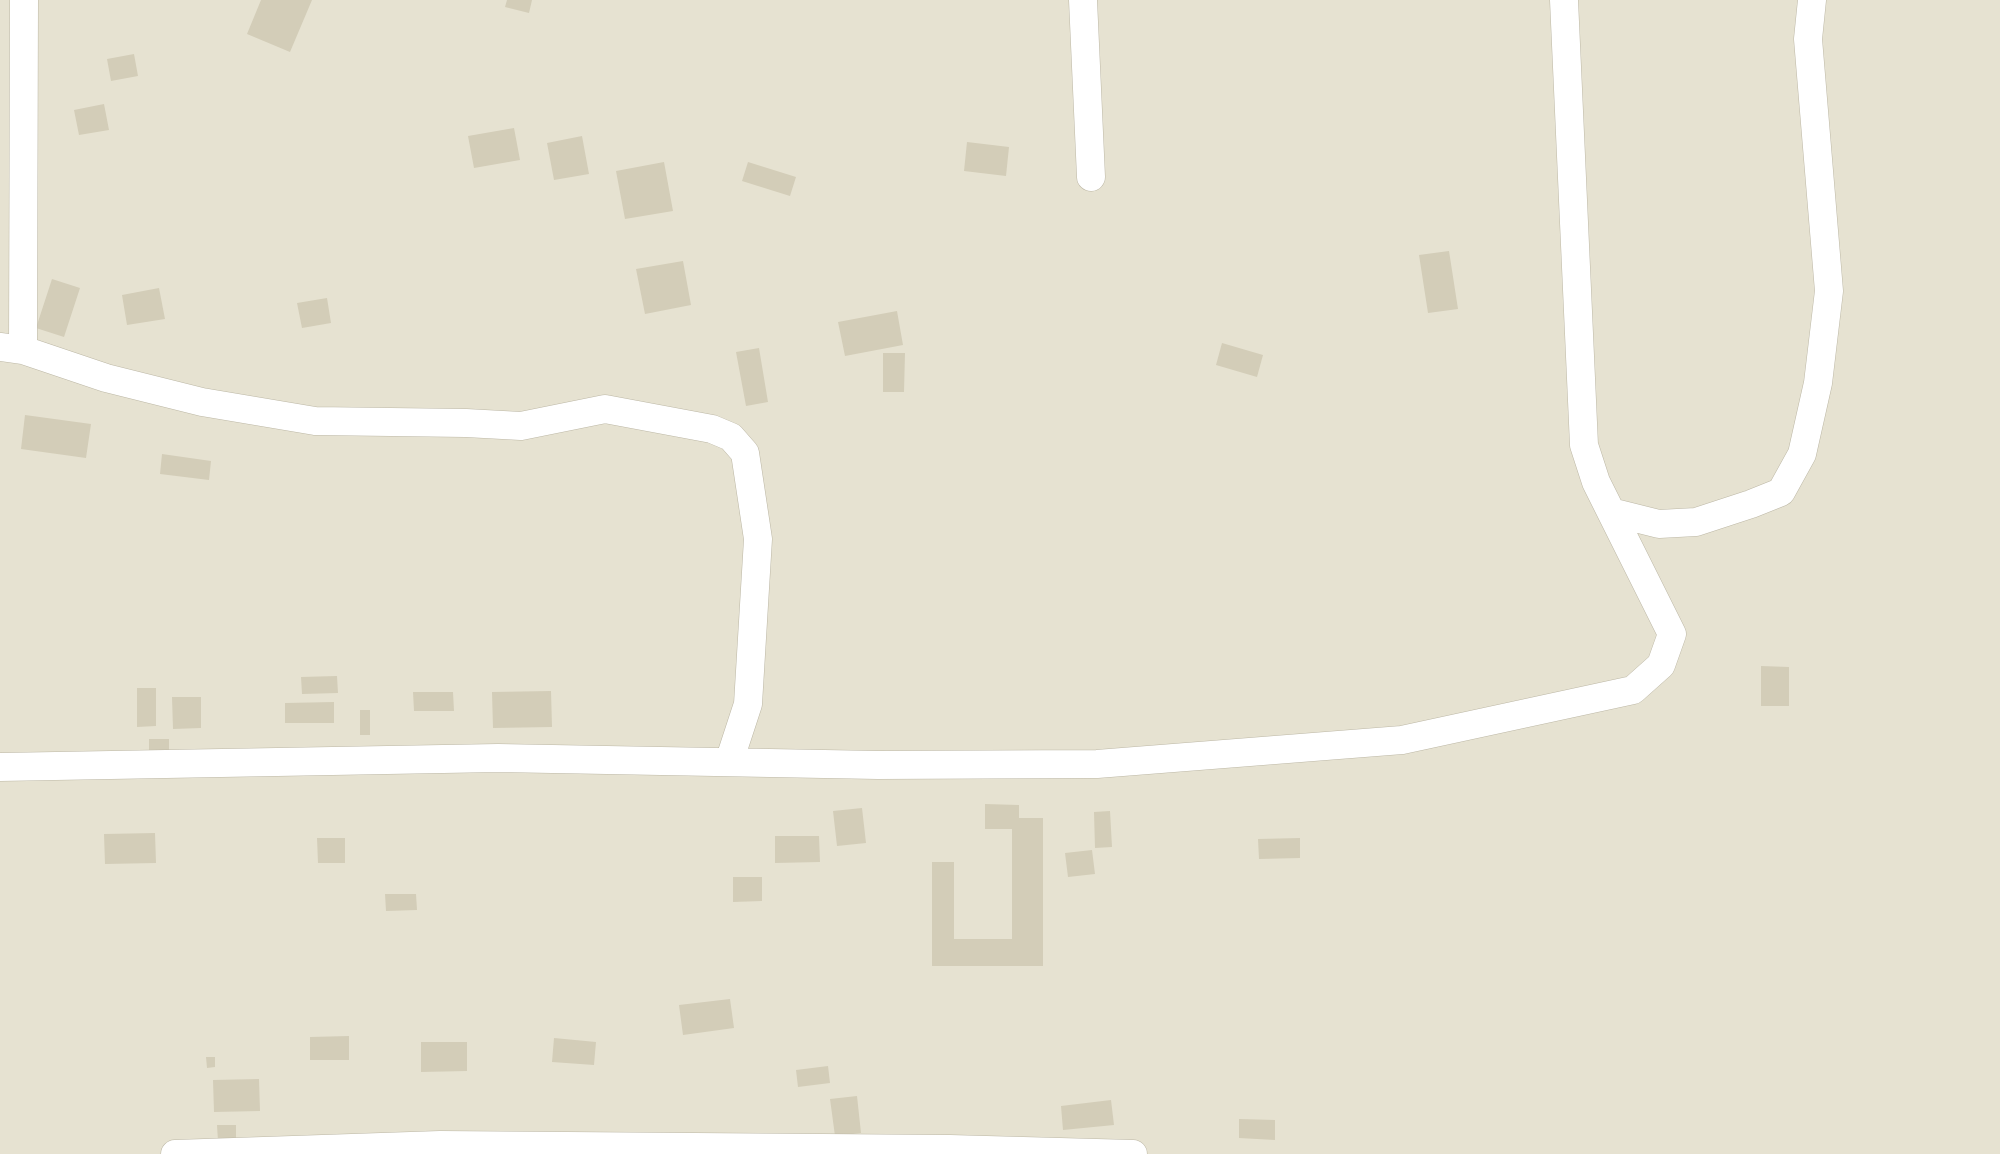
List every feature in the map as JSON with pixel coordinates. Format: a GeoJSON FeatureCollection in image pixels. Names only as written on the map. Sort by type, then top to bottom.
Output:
{"type":"FeatureCollection","features":[{"type":"Feature","properties":{"kind":"street"},"geometry":{"type":"LineString","coordinates":[[24,0],[12,348],[106,378],[202,402],[315,421],[466,423],[521,426],[605,409],[712,429],[731,438],[745,453],[758,539],[748,704],[729,762]]}},
{"type":"Feature","properties":{"kind":"street"},"geometry":{"type":"LineString","coordinates":[[1083,0],[1091,177]]}},
{"type":"Feature","properties":{"kind":"street"},"geometry":{"type":"LineString","coordinates":[[0,767],[498,758],[878,765],[1097,764],[1193,758],[1402,740],[1633,690],[1661,665],[1672,634],[1596,482],[1584,445],[1564,0]]}},
{"type":"Feature","properties":{"kind":"street"},"geometry":{"type":"LineString","coordinates":[[1611,512],[1659,524],[1696,522],[1751,504],[1780,492],[1802,454],[1818,383],[1829,291],[1808,40],[1812,0]]}},
{"type":"Feature","properties":{"kind":"street"},"geometry":{"type":"LineString","coordinates":[[175,1154],[440,1145],[950,1149],[1133,1154]]}},
{"type":"Feature","properties":{"kind":"shaded area"},"geometry":{"type":"Polygon","coordinates":[[[0,0],[2000,0],[2000,1154],[0,1154],[0,0]]]}},
{"type":"Feature","properties":{"kind":"building"},"geometry":{"type":"Polygon","coordinates":[[[261,0],[312,0],[290,52],[247,34],[261,0]]]}},
{"type":"Feature","properties":{"kind":"building"},"geometry":{"type":"Polygon","coordinates":[[[507,0],[532,0],[529,13],[505,7],[507,0]]]}},
{"type":"Feature","properties":{"kind":"building"},"geometry":{"type":"Polygon","coordinates":[[[134,54],[138,76],[111,81],[107,59],[134,54]]]}},
{"type":"Feature","properties":{"kind":"building"},"geometry":{"type":"Polygon","coordinates":[[[104,104],[109,130],[79,135],[74,110],[104,104]]]}},
{"type":"Feature","properties":{"kind":"building"},"geometry":{"type":"Polygon","coordinates":[[[514,128],[520,160],[474,168],[468,136],[514,128]]]}},
{"type":"Feature","properties":{"kind":"building"},"geometry":{"type":"Polygon","coordinates":[[[582,136],[589,174],[554,180],[547,143],[582,136]]]}},
{"type":"Feature","properties":{"kind":"building"},"geometry":{"type":"Polygon","coordinates":[[[967,142],[1009,147],[1006,176],[964,171],[967,142]]]}},
{"type":"Feature","properties":{"kind":"building"},"geometry":{"type":"Polygon","coordinates":[[[664,162],[673,211],[625,219],[616,171],[664,162]]]}},
{"type":"Feature","properties":{"kind":"building"},"geometry":{"type":"Polygon","coordinates":[[[748,162],[796,177],[790,196],[742,181],[748,162]]]}},
{"type":"Feature","properties":{"kind":"building"},"geometry":{"type":"Polygon","coordinates":[[[1449,251],[1458,309],[1428,313],[1419,255],[1449,251]]]}},
{"type":"Feature","properties":{"kind":"building"},"geometry":{"type":"Polygon","coordinates":[[[683,261],[691,305],[645,314],[636,269],[683,261]]]}},
{"type":"Feature","properties":{"kind":"building"},"geometry":{"type":"Polygon","coordinates":[[[52,279],[80,288],[64,337],[36,328],[52,279]]]}},
{"type":"Feature","properties":{"kind":"building"},"geometry":{"type":"Polygon","coordinates":[[[159,288],[165,319],[127,325],[122,295],[159,288]]]}},
{"type":"Feature","properties":{"kind":"building"},"geometry":{"type":"Polygon","coordinates":[[[327,298],[331,323],[302,328],[297,303],[327,298]]]}},
{"type":"Feature","properties":{"kind":"building"},"geometry":{"type":"Polygon","coordinates":[[[897,311],[903,345],[845,356],[838,322],[897,311]]]}},
{"type":"Feature","properties":{"kind":"building"},"geometry":{"type":"Polygon","coordinates":[[[1222,343],[1263,355],[1257,377],[1216,365],[1222,343]]]}},
{"type":"Feature","properties":{"kind":"building"},"geometry":{"type":"Polygon","coordinates":[[[759,348],[768,402],[746,406],[736,352],[759,348]]]}},
{"type":"Feature","properties":{"kind":"building"},"geometry":{"type":"Polygon","coordinates":[[[883,353],[905,353],[904,392],[883,392],[883,353]]]}},
{"type":"Feature","properties":{"kind":"building"},"geometry":{"type":"Polygon","coordinates":[[[25,415],[91,424],[86,458],[21,449],[25,415]]]}},
{"type":"Feature","properties":{"kind":"building"},"geometry":{"type":"Polygon","coordinates":[[[162,454],[211,461],[209,480],[160,474],[162,454]]]}},
{"type":"Feature","properties":{"kind":"building"},"geometry":{"type":"Polygon","coordinates":[[[1761,666],[1789,667],[1789,706],[1761,706],[1761,666]]]}},
{"type":"Feature","properties":{"kind":"building"},"geometry":{"type":"Polygon","coordinates":[[[337,676],[338,693],[302,694],[301,677],[337,676]]]}},
{"type":"Feature","properties":{"kind":"building"},"geometry":{"type":"Polygon","coordinates":[[[137,688],[156,688],[156,726],[137,727],[137,688]]]}},
{"type":"Feature","properties":{"kind":"building"},"geometry":{"type":"Polygon","coordinates":[[[551,691],[552,727],[493,728],[492,692],[551,691]]]}},
{"type":"Feature","properties":{"kind":"building"},"geometry":{"type":"Polygon","coordinates":[[[413,692],[453,692],[454,711],[414,711],[413,692]]]}},
{"type":"Feature","properties":{"kind":"building"},"geometry":{"type":"Polygon","coordinates":[[[172,697],[201,697],[201,728],[173,729],[172,697]]]}},
{"type":"Feature","properties":{"kind":"building"},"geometry":{"type":"Polygon","coordinates":[[[334,702],[334,723],[285,723],[285,703],[334,702]]]}},
{"type":"Feature","properties":{"kind":"building"},"geometry":{"type":"Polygon","coordinates":[[[360,710],[370,710],[370,735],[360,735],[360,710]]]}},
{"type":"Feature","properties":{"kind":"building"},"geometry":{"type":"Polygon","coordinates":[[[149,739],[169,739],[169,754],[149,755],[149,739]]]}},
{"type":"Feature","properties":{"kind":"building"},"geometry":{"type":"Polygon","coordinates":[[[985,804],[1019,805],[1019,818],[1043,818],[1043,966],[932,966],[932,862],[954,862],[954,939],[1012,939],[1012,829],[985,829],[985,804]]]}},
{"type":"Feature","properties":{"kind":"building"},"geometry":{"type":"Polygon","coordinates":[[[862,808],[866,843],[837,846],[833,811],[862,808]]]}},
{"type":"Feature","properties":{"kind":"building"},"geometry":{"type":"Polygon","coordinates":[[[1110,811],[1112,847],[1095,848],[1094,812],[1110,811]]]}},
{"type":"Feature","properties":{"kind":"building"},"geometry":{"type":"Polygon","coordinates":[[[155,833],[156,863],[105,864],[104,834],[155,833]]]}},
{"type":"Feature","properties":{"kind":"building"},"geometry":{"type":"Polygon","coordinates":[[[775,836],[819,836],[820,862],[775,863],[775,836]]]}},
{"type":"Feature","properties":{"kind":"building"},"geometry":{"type":"Polygon","coordinates":[[[317,838],[345,838],[345,863],[318,863],[317,838]]]}},
{"type":"Feature","properties":{"kind":"building"},"geometry":{"type":"Polygon","coordinates":[[[1300,838],[1300,858],[1259,859],[1258,839],[1300,838]]]}},
{"type":"Feature","properties":{"kind":"building"},"geometry":{"type":"Polygon","coordinates":[[[1092,850],[1095,874],[1068,877],[1065,853],[1092,850]]]}},
{"type":"Feature","properties":{"kind":"building"},"geometry":{"type":"Polygon","coordinates":[[[733,877],[762,877],[762,901],[733,902],[733,877]]]}},
{"type":"Feature","properties":{"kind":"building"},"geometry":{"type":"Polygon","coordinates":[[[385,894],[416,894],[417,910],[386,911],[385,894]]]}},
{"type":"Feature","properties":{"kind":"building"},"geometry":{"type":"Polygon","coordinates":[[[730,999],[734,1028],[683,1035],[679,1005],[730,999]]]}},
{"type":"Feature","properties":{"kind":"building"},"geometry":{"type":"Polygon","coordinates":[[[349,1036],[349,1060],[310,1060],[310,1037],[349,1036]]]}},
{"type":"Feature","properties":{"kind":"building"},"geometry":{"type":"Polygon","coordinates":[[[554,1038],[596,1042],[594,1065],[552,1062],[554,1038]]]}},
{"type":"Feature","properties":{"kind":"building"},"geometry":{"type":"Polygon","coordinates":[[[421,1042],[467,1042],[467,1071],[421,1072],[421,1042]]]}},
{"type":"Feature","properties":{"kind":"building"},"geometry":{"type":"Polygon","coordinates":[[[206,1057],[215,1057],[215,1067],[207,1068],[206,1057]]]}},
{"type":"Feature","properties":{"kind":"building"},"geometry":{"type":"Polygon","coordinates":[[[828,1066],[830,1083],[798,1087],[796,1070],[828,1066]]]}},
{"type":"Feature","properties":{"kind":"building"},"geometry":{"type":"Polygon","coordinates":[[[259,1079],[260,1111],[214,1112],[213,1080],[259,1079]]]}},
{"type":"Feature","properties":{"kind":"building"},"geometry":{"type":"Polygon","coordinates":[[[857,1096],[861,1133],[835,1136],[830,1099],[857,1096]]]}},
{"type":"Feature","properties":{"kind":"building"},"geometry":{"type":"Polygon","coordinates":[[[1111,1100],[1114,1125],[1063,1130],[1061,1106],[1111,1100]]]}},
{"type":"Feature","properties":{"kind":"building"},"geometry":{"type":"Polygon","coordinates":[[[1239,1119],[1275,1120],[1275,1140],[1239,1138],[1239,1119]]]}},
{"type":"Feature","properties":{"kind":"building"},"geometry":{"type":"Polygon","coordinates":[[[217,1125],[236,1125],[236,1141],[218,1141],[217,1125]]]}}]}
